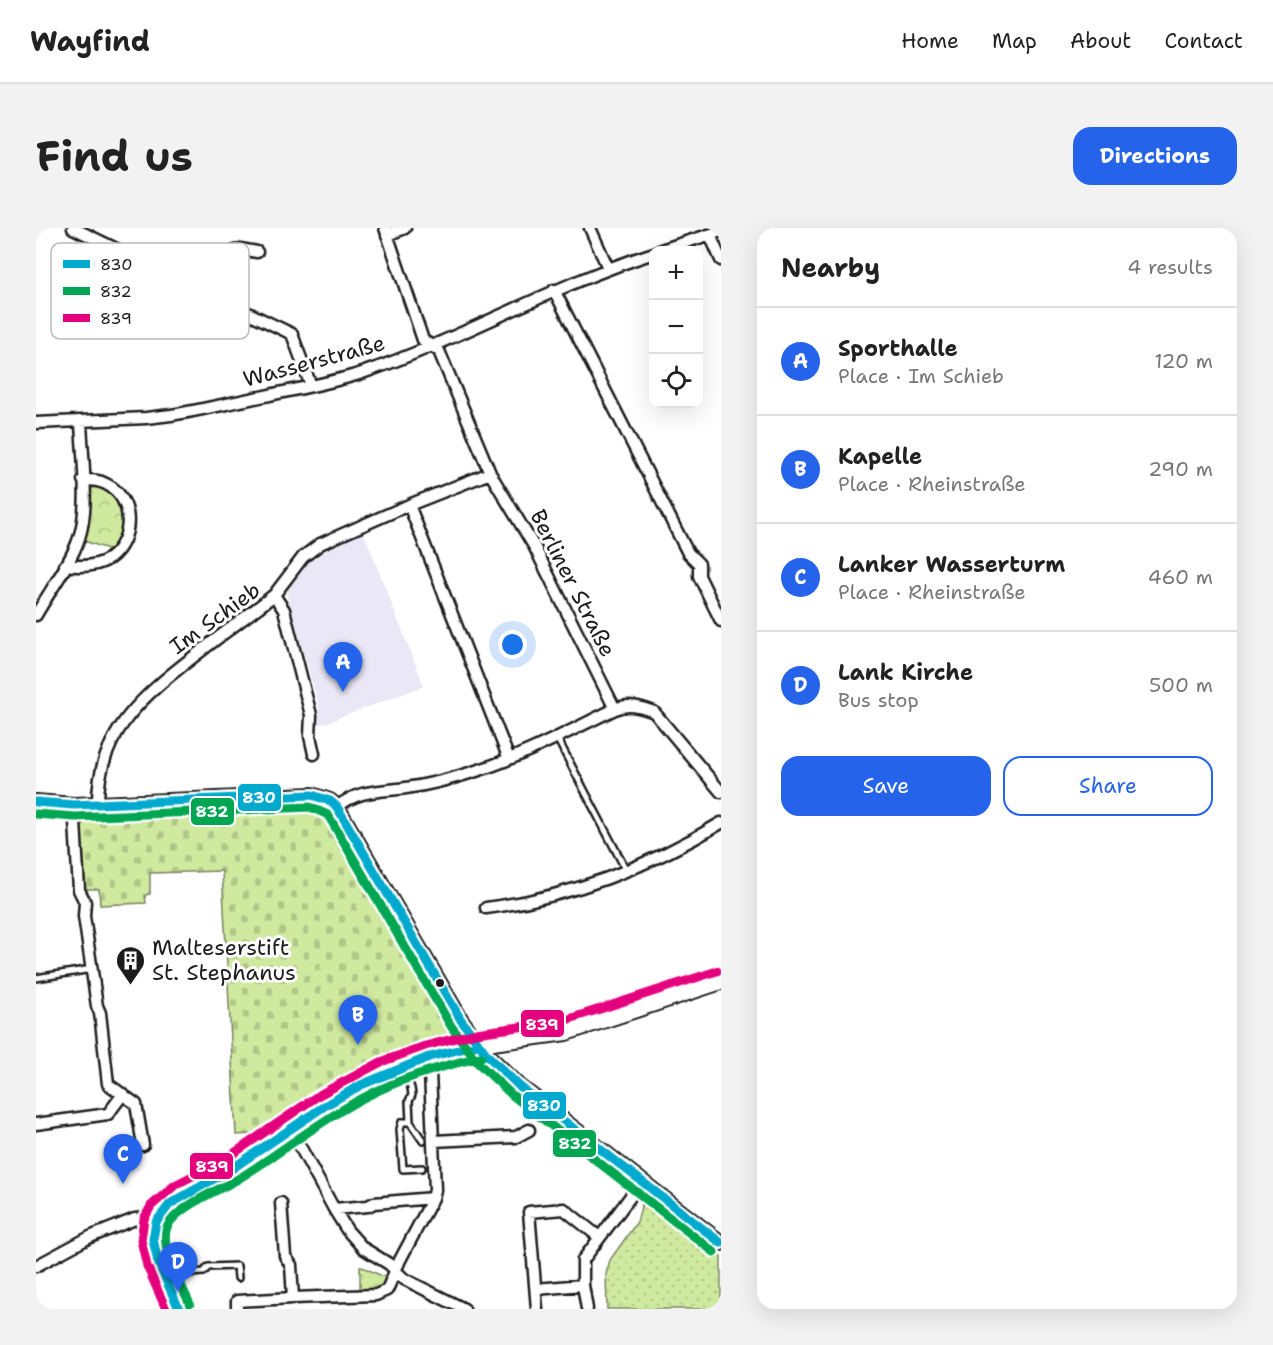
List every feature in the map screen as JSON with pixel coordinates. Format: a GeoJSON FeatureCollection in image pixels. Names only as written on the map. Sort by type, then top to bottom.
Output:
{"type":"FeatureCollection","features":[{"type":"Feature","properties":{"kind":"street"},"geometry":{"type":"LineString","coordinates":[[73,228],[104,243]]}},
{"type":"Feature","properties":{"kind":"street"},"geometry":{"type":"LineString","coordinates":[[386,232],[405,228]]}},
{"type":"Feature","properties":{"kind":"street"},"geometry":{"type":"LineString","coordinates":[[590,228],[608,268]]}},
{"type":"Feature","properties":{"kind":"street"},"geometry":{"type":"LineString","coordinates":[[674,246],[721,231]]}},
{"type":"Feature","properties":{"kind":"street","name":"Berliner Straße"},"geometry":{"type":"LineString","coordinates":[[386,232],[423,340],[439,351],[490,472],[535,548],[615,709]]}},
{"type":"Feature","properties":{"kind":"street"},"geometry":{"type":"LineString","coordinates":[[710,235],[721,260]]}},
{"type":"Feature","properties":{"kind":"street"},"geometry":{"type":"LineString","coordinates":[[249,251],[257,252]]}},
{"type":"Feature","properties":{"kind":"street","name":"Wasserstraße"},"geometry":{"type":"LineString","coordinates":[[36,423],[146,418],[182,413],[362,373],[432,346],[554,290],[649,255]]}},
{"type":"Feature","properties":{"kind":"street"},"geometry":{"type":"LineString","coordinates":[[554,290],[688,553],[699,564],[699,576],[721,621]]}},
{"type":"Feature","properties":{"kind":"street"},"geometry":{"type":"LineString","coordinates":[[249,313],[292,334],[311,386]]}},
{"type":"Feature","properties":{"kind":"street"},"geometry":{"type":"LineString","coordinates":[[36,615],[79,539],[83,524],[81,421]]}},
{"type":"Feature","properties":{"kind":"street"},"geometry":{"type":"LineString","coordinates":[[274,595],[297,564],[320,544],[490,472]]}},
{"type":"Feature","properties":{"kind":"street"},"geometry":{"type":"LineString","coordinates":[[65,565],[83,566],[109,559],[123,542],[128,531],[127,509],[115,490],[98,481],[83,480]]}},
{"type":"Feature","properties":{"kind":"street"},"geometry":{"type":"LineString","coordinates":[[409,505],[509,759]]}},
{"type":"Feature","properties":{"kind":"street","name":"Im Schieb"},"geometry":{"type":"LineString","coordinates":[[98,804],[101,771],[109,748],[121,725],[140,701],[274,595],[284,610],[311,715],[310,736],[314,754]]}},
{"type":"Feature","properties":{"kind":"street"},"geometry":{"type":"LineString","coordinates":[[337,807],[362,792],[405,788],[475,772],[509,759],[623,705],[642,707],[654,712],[721,792]]}},
{"type":"Feature","properties":{"kind":"street"},"geometry":{"type":"LineString","coordinates":[[36,802],[74,805],[312,795],[330,801],[337,807],[461,1020],[496,1066],[720,1242]]}},
{"type":"Feature","properties":{"kind":"street"},"geometry":{"type":"LineString","coordinates":[[74,805],[78,882],[85,902],[84,916],[100,1013],[108,1084],[136,1104],[143,1145]]}},
{"type":"Feature","properties":{"kind":"street"},"geometry":{"type":"LineString","coordinates":[[486,908],[511,905],[590,884],[693,841],[721,824]]}},
{"type":"Feature","properties":{"kind":"street"},"geometry":{"type":"LineString","coordinates":[[179,1309],[158,1262],[153,1239],[156,1222],[170,1204],[182,1195],[233,1168],[334,1100],[361,1085],[403,1067],[459,1048],[566,1033],[721,982]]}},
{"type":"Feature","properties":{"kind":"street"},"geometry":{"type":"LineString","coordinates":[[237,1309],[237,1302],[380,1294],[387,1290],[433,1198],[436,1176],[428,1141],[430,1072]]}},
{"type":"Feature","properties":{"kind":"street"},"geometry":{"type":"LineString","coordinates":[[36,1124],[108,1114],[123,1094]]}},
{"type":"Feature","properties":{"kind":"street"},"geometry":{"type":"LineString","coordinates":[[291,1130],[334,1209],[363,1248],[389,1264],[404,1279],[464,1309]]}},
{"type":"Feature","properties":{"kind":"street"},"geometry":{"type":"LineString","coordinates":[[428,1141],[516,1137],[529,1130]]}},
{"type":"Feature","properties":{"kind":"street"},"geometry":{"type":"LineString","coordinates":[[587,1309],[583,1285],[583,1260],[642,1181]]}},
{"type":"Feature","properties":{"kind":"street"},"geometry":{"type":"LineString","coordinates":[[334,1209],[433,1198]]}},
{"type":"Feature","properties":{"kind":"street"},"geometry":{"type":"LineString","coordinates":[[281,1203],[285,1256],[291,1265],[293,1298]]}},
{"type":"Feature","properties":{"kind":"street"},"geometry":{"type":"LineString","coordinates":[[537,1309],[529,1212],[564,1209],[599,1237]]}},
{"type":"Feature","properties":{"kind":"street"},"geometry":{"type":"LineString","coordinates":[[36,1265],[90,1237],[135,1219],[146,1218],[156,1222]]}},
{"type":"Feature","properties":{"kind":"street"},"geometry":{"type":"LineString","coordinates":[[536,1289],[583,1285]]}},
{"type":"Feature","properties":{"kind":"lane"},"geometry":{"type":"LineString","coordinates":[[556,737],[626,870]]}},
{"type":"Feature","properties":{"kind":"lane"},"geometry":{"type":"LineString","coordinates":[[36,978],[92,969]]}},
{"type":"Feature","properties":{"kind":"lane"},"geometry":{"type":"LineString","coordinates":[[403,1067],[412,1095],[409,1101],[410,1122],[428,1141]]}},
{"type":"Feature","properties":{"kind":"lane"},"geometry":{"type":"LineString","coordinates":[[410,1122],[402,1122],[400,1129],[402,1169],[422,1168]]}},
{"type":"Feature","properties":{"kind":"lane"},"geometry":{"type":"LineString","coordinates":[[165,1278],[177,1274],[204,1272],[208,1267],[237,1266],[238,1278]]}},
{"type":"Feature","properties":{"kind":"shaded area"},"geometry":{"type":"Polygon","coordinates":[[[363,531],[424,686],[320,725],[319,706],[286,592],[295,575],[316,555],[331,544],[363,531]]]}},
{"type":"Feature","properties":{"kind":"green space"},"geometry":{"type":"Polygon","coordinates":[[[96,485],[104,488],[116,499],[123,514],[123,531],[111,550],[84,541],[90,513],[90,487],[96,485]]]}},
{"type":"Feature","properties":{"kind":"green space"},"geometry":{"type":"Polygon","coordinates":[[[304,803],[326,808],[343,827],[455,1024],[454,1032],[449,1037],[345,1082],[268,1133],[236,1135],[222,871],[150,873],[150,894],[145,895],[146,903],[100,905],[99,889],[82,889],[78,811],[304,803]]]}},
{"type":"Feature","properties":{"kind":"green space"},"geometry":{"type":"Polygon","coordinates":[[[647,1197],[721,1256],[721,1309],[607,1309],[606,1274],[610,1260],[637,1222],[642,1203],[647,1197]]]}},
{"type":"Feature","properties":{"kind":"green space"},"geometry":{"type":"Polygon","coordinates":[[[360,1266],[389,1279],[380,1290],[360,1292],[360,1266]]]}},
{"type":"Feature","properties":{"kind":"transit line","name":"830"},"geometry":{"type":"LineString","coordinates":[[36,802],[74,805],[312,795],[330,801],[337,807],[461,1020],[487,1055],[519,1086],[721,1243]]}},
{"type":"Feature","properties":{"kind":"transit line","name":"832"},"geometry":{"type":"LineString","coordinates":[[36,814],[75,817],[310,807],[328,815],[451,1026],[478,1063],[512,1095],[714,1252]]}},
{"type":"Feature","properties":{"kind":"transit line","name":"839"},"geometry":{"type":"LineString","coordinates":[[166,1309],[147,1266],[141,1240],[144,1219],[151,1206],[175,1185],[227,1158],[319,1095],[381,1062],[425,1046],[476,1033],[563,1021],[717,971]]}},
{"type":"Feature","properties":{"kind":"transit line","name":"830"},"geometry":{"type":"LineString","coordinates":[[179,1309],[158,1262],[153,1239],[156,1222],[170,1204],[233,1168],[326,1105],[361,1085],[429,1057],[478,1045]]}},
{"type":"Feature","properties":{"kind":"transit line","name":"832"},"geometry":{"type":"LineString","coordinates":[[190,1304],[166,1245],[167,1227],[179,1213],[238,1179],[332,1116],[365,1097],[422,1073],[481,1057]]}},
{"type":"Feature","properties":{"kind":"place","name":"Sporthalle"},"geometry":{"type":"Point","coordinates":[343,692]}},
{"type":"Feature","properties":{"kind":"place","name":"Malteserstift St. Stephanus"},"geometry":{"type":"Point","coordinates":[131,986]}},
{"type":"Feature","properties":{"kind":"place","name":"Kapelle"},"geometry":{"type":"Point","coordinates":[358,1045]}},
{"type":"Feature","properties":{"kind":"place","name":"Lanker Wasserturm"},"geometry":{"type":"Point","coordinates":[123,1184]}},
{"type":"Feature","properties":{"kind":"place","name":"Lank Kirche"},"geometry":{"type":"Point","coordinates":[178,1292]}}]}
